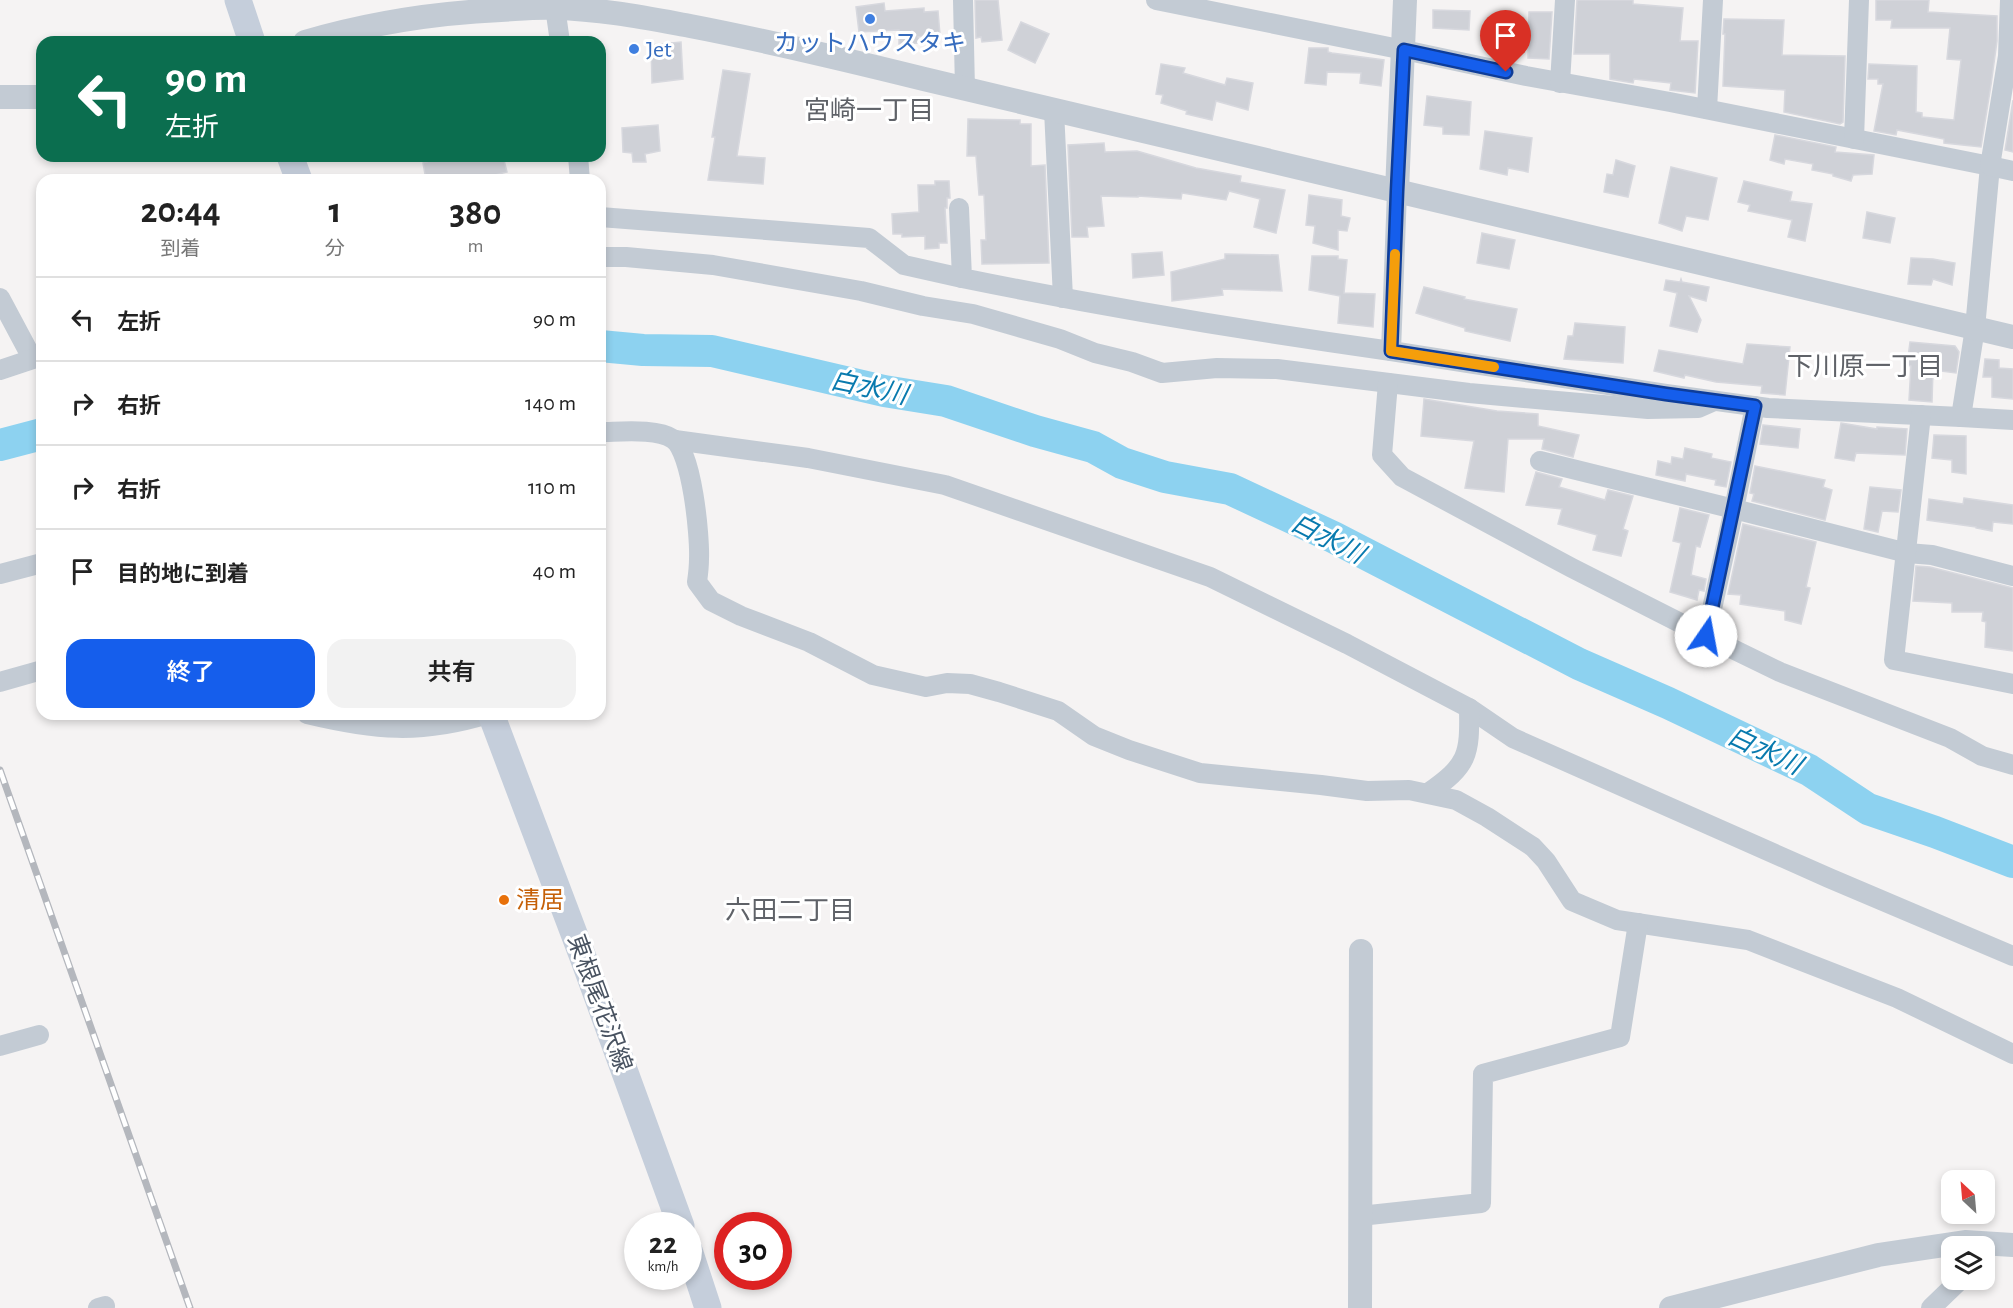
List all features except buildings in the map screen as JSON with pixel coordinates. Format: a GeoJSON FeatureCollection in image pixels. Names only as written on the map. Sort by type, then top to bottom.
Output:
{"type":"FeatureCollection","features":[{"type":"Feature","properties":{"kind":"main road"},"geometry":{"type":"LineString","coordinates":[[238,0],[250,36]]}},
{"type":"Feature","properties":{"kind":"main road","name":"東根尾花沢線"},"geometry":{"type":"LineString","coordinates":[[492,720],[676,1212]]}},
{"type":"Feature","properties":{"kind":"main road"},"geometry":{"type":"LineString","coordinates":[[702,1290],[708,1308]]}},
{"type":"Feature","properties":{"kind":"street"},"geometry":{"type":"LineString","coordinates":[[963,0],[965,89]]}},
{"type":"Feature","properties":{"kind":"street"},"geometry":{"type":"LineString","coordinates":[[1156,0],[2013,171]]}},
{"type":"Feature","properties":{"kind":"street"},"geometry":{"type":"LineString","coordinates":[[1391,351],[1406,0]]}},
{"type":"Feature","properties":{"kind":"street"},"geometry":{"type":"LineString","coordinates":[[1560,82],[1565,0]]}},
{"type":"Feature","properties":{"kind":"street"},"geometry":{"type":"LineString","coordinates":[[1707,109],[1713,0]]}},
{"type":"Feature","properties":{"kind":"street"},"geometry":{"type":"LineString","coordinates":[[1854,139],[1859,0]]}},
{"type":"Feature","properties":{"kind":"street"},"geometry":{"type":"LineString","coordinates":[[1961,417],[1975,328],[1990,166],[2008,56],[2010,0]]}},
{"type":"Feature","properties":{"kind":"street"},"geometry":{"type":"LineString","coordinates":[[554,4],[559,36]]}},
{"type":"Feature","properties":{"kind":"street"},"geometry":{"type":"LineString","coordinates":[[325,36],[395,20],[456,12],[554,4],[624,14],[825,54],[2013,337]]}},
{"type":"Feature","properties":{"kind":"street"},"geometry":{"type":"LineString","coordinates":[[0,97],[36,97]]}},
{"type":"Feature","properties":{"kind":"street"},"geometry":{"type":"LineString","coordinates":[[1054,110],[1063,298]]}},
{"type":"Feature","properties":{"kind":"street"},"geometry":{"type":"LineString","coordinates":[[959,208],[962,278]]}},
{"type":"Feature","properties":{"kind":"street"},"geometry":{"type":"LineString","coordinates":[[606,218],[869,238],[904,266],[1063,298],[1270,334],[1714,401],[1755,406],[2013,420]]}},
{"type":"Feature","properties":{"kind":"street"},"geometry":{"type":"LineString","coordinates":[[606,257],[713,265],[861,291],[923,306],[973,314],[1060,339],[1095,353],[1132,362],[1161,373],[1217,368],[1277,369],[1469,393],[1648,409],[1698,408],[1714,401]]}},
{"type":"Feature","properties":{"kind":"street"},"geometry":{"type":"LineString","coordinates":[[0,298],[36,355]]}},
{"type":"Feature","properties":{"kind":"street"},"geometry":{"type":"LineString","coordinates":[[0,369],[36,357]]}},
{"type":"Feature","properties":{"kind":"street"},"geometry":{"type":"LineString","coordinates":[[1388,383],[1382,455],[1402,477],[1572,568],[1780,672],[1950,738],[1982,756],[2013,765]]}},
{"type":"Feature","properties":{"kind":"street"},"geometry":{"type":"LineString","coordinates":[[1706,636],[1755,406]]}},
{"type":"Feature","properties":{"kind":"street"},"geometry":{"type":"LineString","coordinates":[[1921,416],[1894,660],[2013,684]]}},
{"type":"Feature","properties":{"kind":"street"},"geometry":{"type":"LineString","coordinates":[[606,432],[661,433],[675,440],[808,458],[945,485],[1210,577],[1347,644],[1469,708],[1513,738],[1829,878],[2013,956]]}},
{"type":"Feature","properties":{"kind":"street"},"geometry":{"type":"LineString","coordinates":[[675,440],[686,458],[693,496],[699,559],[697,582],[711,601],[741,616],[809,642],[873,675],[926,687],[947,683],[970,684],[999,692],[1058,711],[1094,736],[1200,773],[1366,791],[1409,790],[1456,800],[1533,847],[1546,861],[1572,901],[1617,920],[1748,940],[1897,998],[2013,1054]]}},
{"type":"Feature","properties":{"kind":"street"},"geometry":{"type":"LineString","coordinates":[[1540,461],[1907,553],[1932,555],[2013,576]]}},
{"type":"Feature","properties":{"kind":"street"},"geometry":{"type":"LineString","coordinates":[[0,574],[36,565]]}},
{"type":"Feature","properties":{"kind":"street"},"geometry":{"type":"LineString","coordinates":[[0,682],[36,672]]}},
{"type":"Feature","properties":{"kind":"street"},"geometry":{"type":"LineString","coordinates":[[1428,793],[1450,777],[1467,757],[1470,739],[1469,708]]}},
{"type":"Feature","properties":{"kind":"street"},"geometry":{"type":"LineString","coordinates":[[338,720],[380,728],[424,728],[469,720]]}},
{"type":"Feature","properties":{"kind":"street"},"geometry":{"type":"LineString","coordinates":[[1360,1216],[1481,1203],[1483,1074],[1620,1037],[1638,924]]}},
{"type":"Feature","properties":{"kind":"street"},"geometry":{"type":"LineString","coordinates":[[1360,1308],[1361,951]]}},
{"type":"Feature","properties":{"kind":"street"},"geometry":{"type":"LineString","coordinates":[[0,1046],[39,1035]]}},
{"type":"Feature","properties":{"kind":"street"},"geometry":{"type":"LineString","coordinates":[[1995,1243],[2011,1242]]}},
{"type":"Feature","properties":{"kind":"street"},"geometry":{"type":"LineString","coordinates":[[1671,1308],[1878,1256],[1941,1247]]}},
{"type":"Feature","properties":{"kind":"street"},"geometry":{"type":"LineString","coordinates":[[1931,1308],[1950,1290]]}},
{"type":"Feature","properties":{"kind":"waterway","name":"白水川"},"geometry":{"type":"LineString","coordinates":[[606,347],[643,350],[712,351],[884,391],[946,401],[1035,431],[1093,447],[1122,463],[1165,477],[1230,489],[1333,537],[1579,664],[1668,703],[1809,770],[1868,809],[2013,862]]}},
{"type":"Feature","properties":{"kind":"waterway","name":"白水川"},"geometry":{"type":"LineString","coordinates":[[0,445],[36,436]]}},
{"type":"Feature","properties":{"kind":"railway"},"geometry":{"type":"LineString","coordinates":[[0,770],[190,1308]]}},
{"type":"Feature","properties":{"kind":"slow traffic"},"geometry":{"type":"LineString","coordinates":[[1395,254],[1391,351],[1494,367]]}},
{"type":"Feature","properties":{"kind":"place","name":"カットハウスタキ"},"geometry":{"type":"Point","coordinates":[870,19]}},
{"type":"Feature","properties":{"kind":"place","name":"Jet"},"geometry":{"type":"Point","coordinates":[634,49]}},
{"type":"Feature","properties":{"kind":"place","name":"清居"},"geometry":{"type":"Point","coordinates":[504,900]}},
{"type":"Feature","properties":{"kind":"district","name":"宮崎一丁目"},"geometry":{"type":"Point","coordinates":[869,110]}},
{"type":"Feature","properties":{"kind":"district","name":"下川原一丁目"},"geometry":{"type":"Point","coordinates":[1865,366]}},
{"type":"Feature","properties":{"kind":"district","name":"六田二丁目"},"geometry":{"type":"Point","coordinates":[790,910]}},
{"type":"Feature","properties":{"kind":"route"},"geometry":{"type":"LineString","coordinates":[[1506,72],[1404,50],[1391,351],[1755,406],[1706,636]]}}]}
